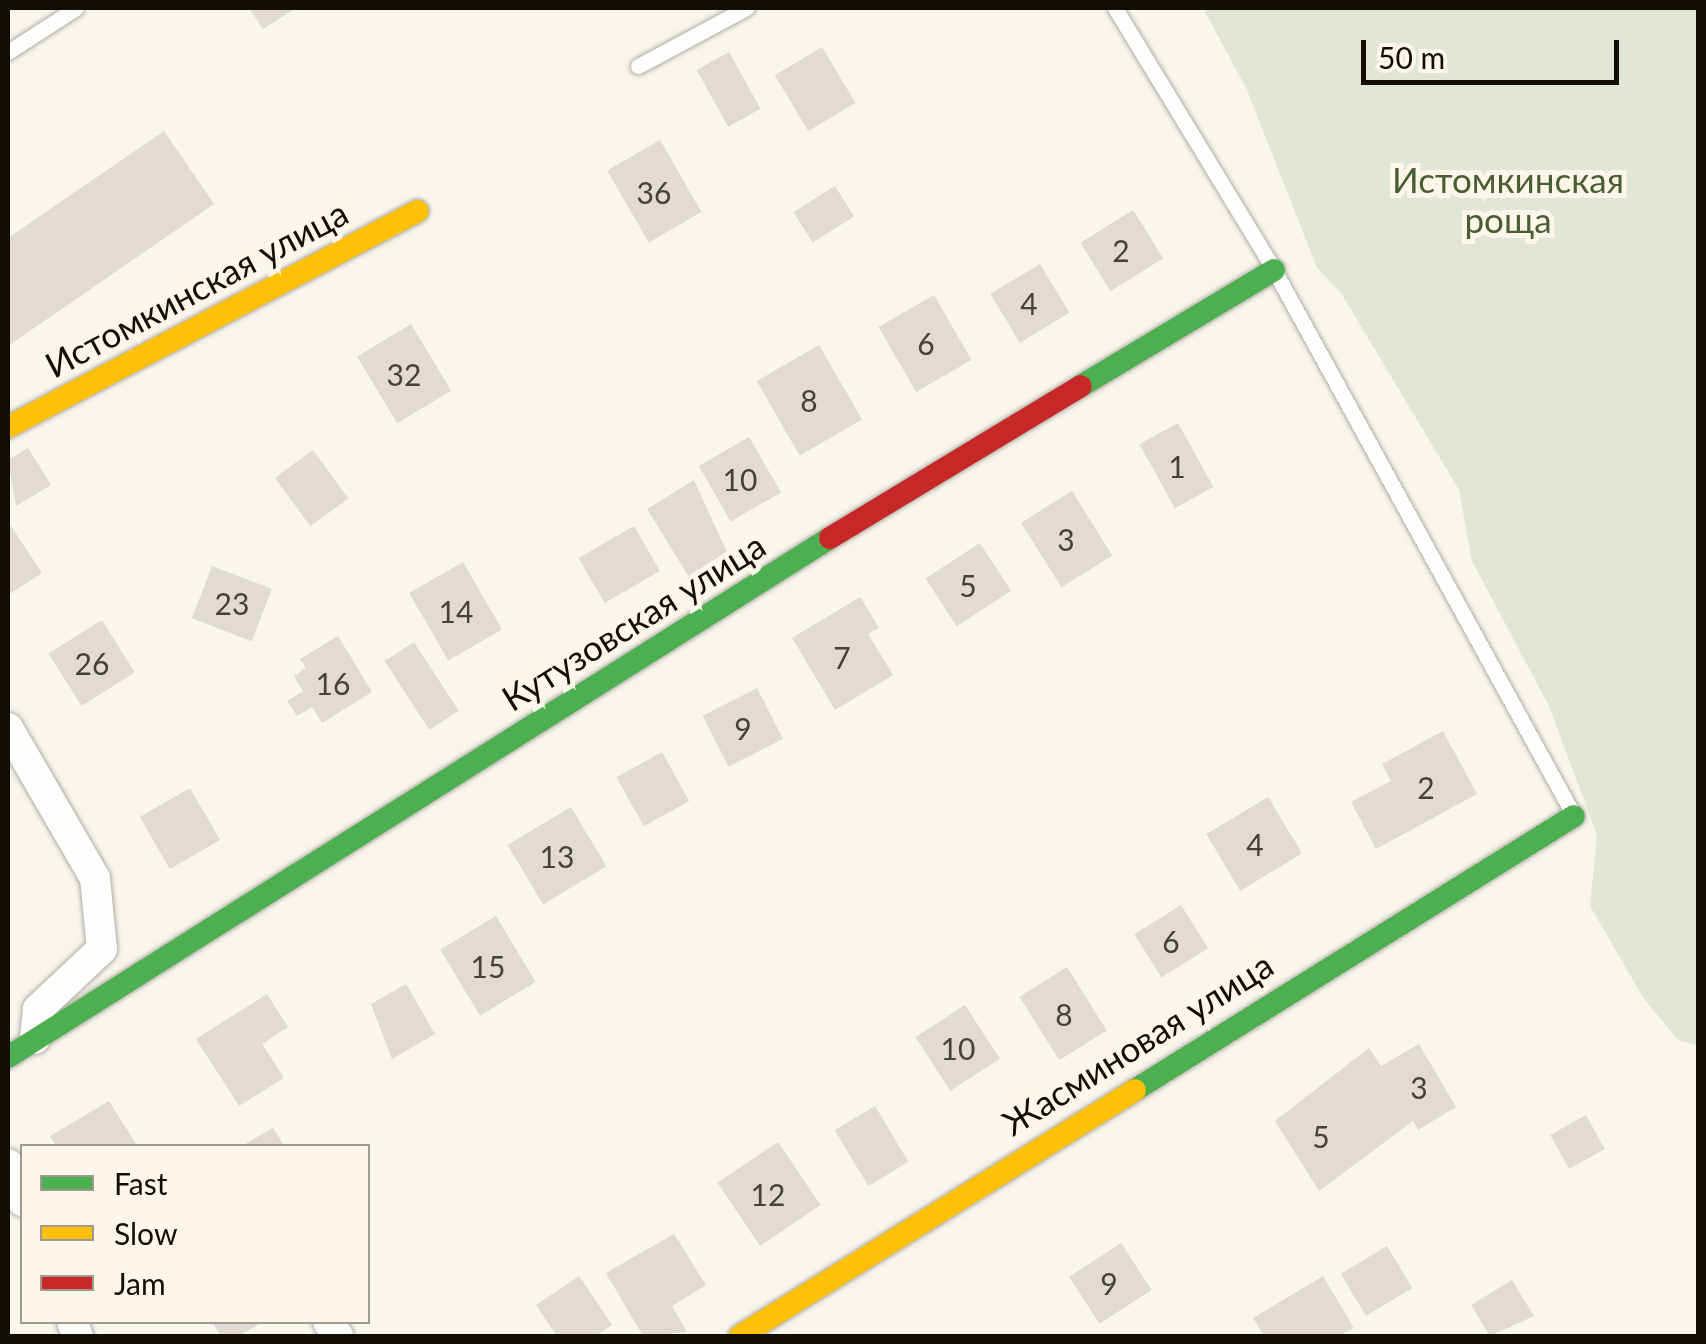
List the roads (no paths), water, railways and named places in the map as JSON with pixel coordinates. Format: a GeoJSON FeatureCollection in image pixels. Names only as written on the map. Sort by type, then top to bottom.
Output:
{"type":"FeatureCollection","features":[{"type":"Feature","properties":{"kind":"street","name":"Истомкинская улица"},"geometry":{"type":"LineString","coordinates":[[8,427],[418,211]]}},
{"type":"Feature","properties":{"kind":"street","name":"Кутузовская улица"},"geometry":{"type":"LineString","coordinates":[[8,1057],[1274,270]]}},
{"type":"Feature","properties":{"kind":"street"},"geometry":{"type":"LineString","coordinates":[[8,728],[95,878],[102,949],[38,1009],[34,1038]]}},
{"type":"Feature","properties":{"kind":"street","name":"Жасминовая улица"},"geometry":{"type":"LineString","coordinates":[[740,1336],[1574,816]]}},
{"type":"Feature","properties":{"kind":"street"},"geometry":{"type":"LineString","coordinates":[[8,1164],[20,1196]]}},
{"type":"Feature","properties":{"kind":"lane"},"geometry":{"type":"LineString","coordinates":[[8,52],[76,8]]}},
{"type":"Feature","properties":{"kind":"lane"},"geometry":{"type":"LineString","coordinates":[[638,66],[746,8]]}},
{"type":"Feature","properties":{"kind":"lane"},"geometry":{"type":"LineString","coordinates":[[1114,8],[1274,270],[1574,816]]}},
{"type":"Feature","properties":{"kind":"park label","name":"Истомкинская роща"},"geometry":{"type":"Point","coordinates":[1508,199]}}]}
